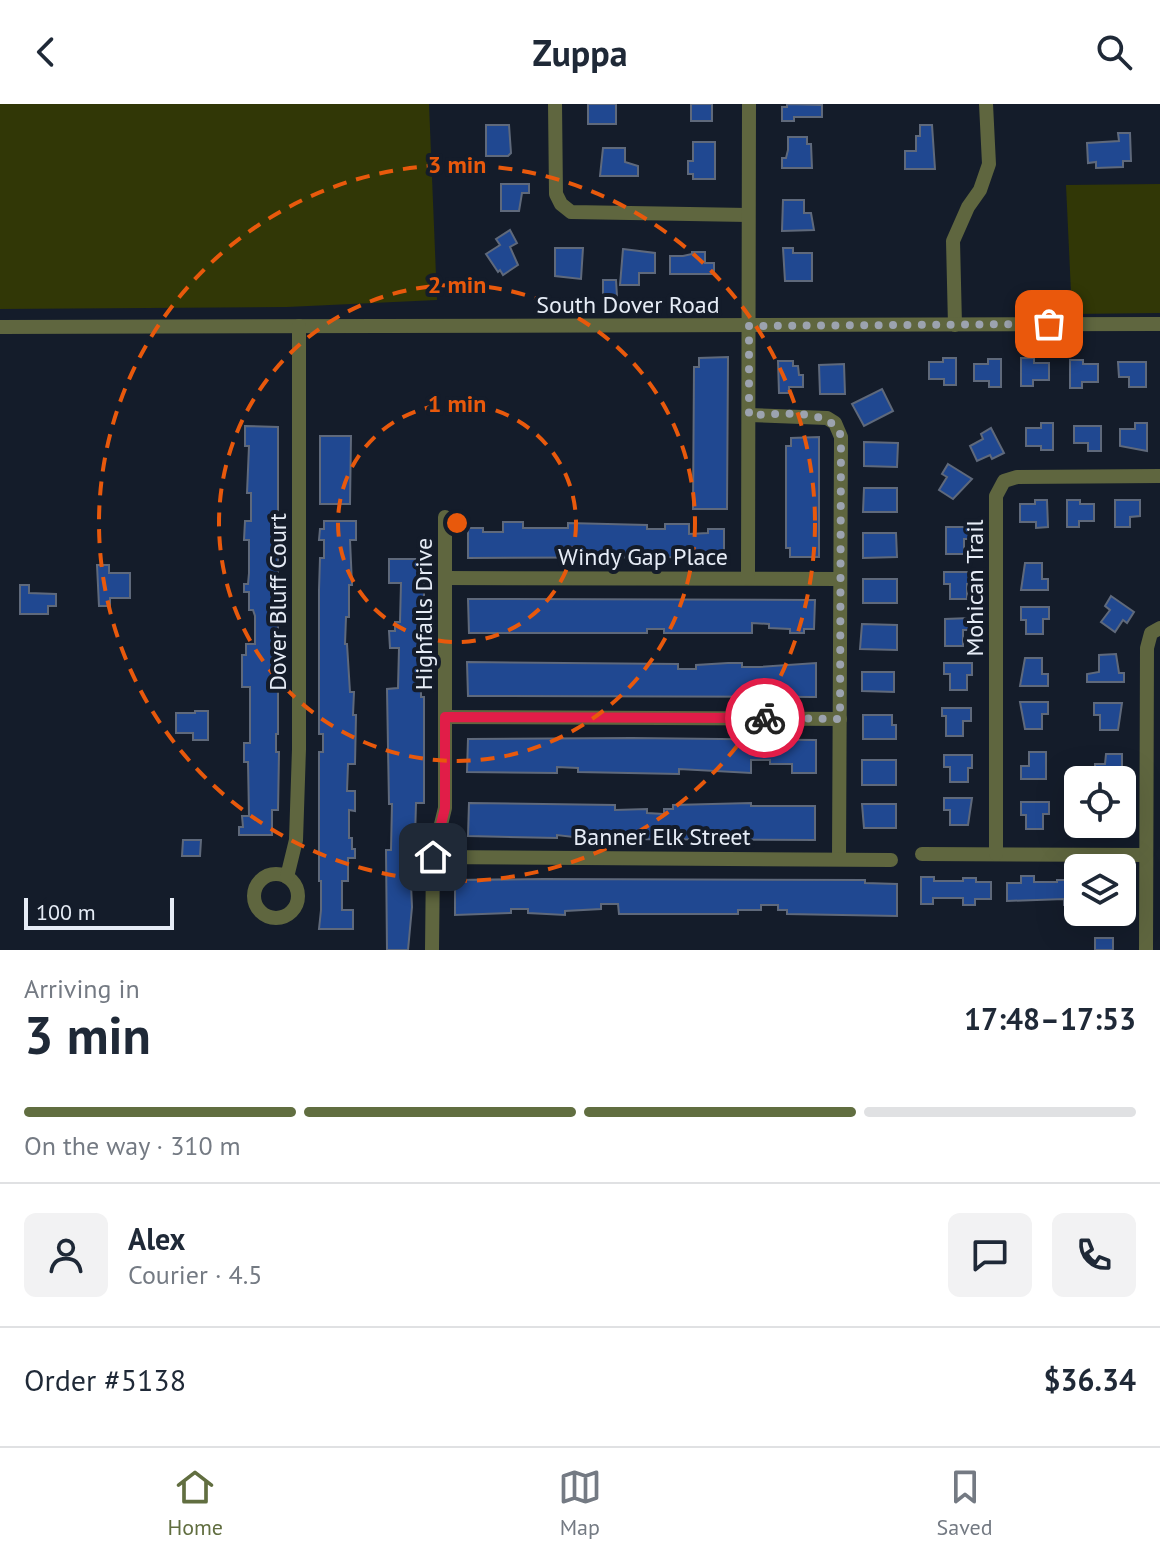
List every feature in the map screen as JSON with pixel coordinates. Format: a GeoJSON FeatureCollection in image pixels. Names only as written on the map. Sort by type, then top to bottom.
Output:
{"type":"FeatureCollection","features":[{"type":"Feature","properties":{"kind":"street"},"geometry":{"type":"LineString","coordinates":[[555,104],[556,194],[561,204],[571,212],[748,215]]}},
{"type":"Feature","properties":{"kind":"street"},"geometry":{"type":"LineString","coordinates":[[748,578],[749,104]]}},
{"type":"Feature","properties":{"kind":"street"},"geometry":{"type":"LineString","coordinates":[[955,325],[953,241],[968,207],[980,190],[989,164],[986,104]]}},
{"type":"Feature","properties":{"kind":"street","name":"South Dover Road"},"geometry":{"type":"LineString","coordinates":[[0,327],[1160,324]]}},
{"type":"Feature","properties":{"kind":"street","name":"Dover Bluff Court"},"geometry":{"type":"LineString","coordinates":[[287,877],[296,840],[299,749],[299,326]]}},
{"type":"Feature","properties":{"kind":"street"},"geometry":{"type":"LineString","coordinates":[[749,415],[815,416],[827,418],[839,430],[839,859]]}},
{"type":"Feature","properties":{"kind":"street","name":"Mohican Trail"},"geometry":{"type":"LineString","coordinates":[[996,854],[996,496],[1004,481],[1017,477],[1160,476]]}},
{"type":"Feature","properties":{"kind":"street","name":"Highfalls Drive"},"geometry":{"type":"LineString","coordinates":[[432,950],[433,857],[445,808],[445,517]]}},
{"type":"Feature","properties":{"kind":"street","name":"Windy Gap Place"},"geometry":{"type":"LineString","coordinates":[[445,578],[840,579]]}},
{"type":"Feature","properties":{"kind":"street"},"geometry":{"type":"LineString","coordinates":[[1146,950],[1147,648],[1151,633],[1160,628]]}},
{"type":"Feature","properties":{"kind":"street"},"geometry":{"type":"LineString","coordinates":[[445,717],[840,719]]}},
{"type":"Feature","properties":{"kind":"street"},"geometry":{"type":"LineString","coordinates":[[922,854],[1146,855]]}},
{"type":"Feature","properties":{"kind":"street","name":"Banner Elk Street"},"geometry":{"type":"LineString","coordinates":[[433,857],[891,860]]}},
{"type":"Feature","properties":{"kind":"green space"},"geometry":{"type":"Polygon","coordinates":[[[0,104],[429,104],[437,300],[287,307],[0,309],[0,104]]]}},
{"type":"Feature","properties":{"kind":"green space"},"geometry":{"type":"Polygon","coordinates":[[[1160,184],[1160,313],[1072,314],[1066,185],[1160,184]]]}},
{"type":"Feature","properties":{"kind":"building"},"geometry":{"type":"Polygon","coordinates":[[[588,104],[616,104],[616,124],[588,124],[588,104]]]}},
{"type":"Feature","properties":{"kind":"building"},"geometry":{"type":"Polygon","coordinates":[[[691,104],[712,104],[712,121],[691,121],[691,104]]]}},
{"type":"Feature","properties":{"kind":"building"},"geometry":{"type":"Polygon","coordinates":[[[787,104],[822,105],[822,117],[794,117],[794,121],[782,121],[782,107],[787,107],[787,104]]]}},
{"type":"Feature","properties":{"kind":"building"},"geometry":{"type":"Polygon","coordinates":[[[486,125],[509,125],[511,153],[508,156],[486,156],[486,125]]]}},
{"type":"Feature","properties":{"kind":"building"},"geometry":{"type":"Polygon","coordinates":[[[920,125],[932,125],[935,169],[905,169],[905,151],[916,151],[920,125]]]}},
{"type":"Feature","properties":{"kind":"building"},"geometry":{"type":"Polygon","coordinates":[[[1118,133],[1130,133],[1131,161],[1123,161],[1123,167],[1096,168],[1096,162],[1088,163],[1087,143],[1119,141],[1118,133]]]}},
{"type":"Feature","properties":{"kind":"building"},"geometry":{"type":"Polygon","coordinates":[[[788,137],[807,137],[807,144],[811,144],[812,168],[782,168],[782,158],[786,158],[788,150],[788,137]]]}},
{"type":"Feature","properties":{"kind":"building"},"geometry":{"type":"Polygon","coordinates":[[[693,142],[715,142],[715,179],[693,179],[693,174],[688,174],[688,161],[693,161],[693,142]]]}},
{"type":"Feature","properties":{"kind":"building"},"geometry":{"type":"Polygon","coordinates":[[[603,148],[625,148],[625,162],[638,166],[638,176],[600,176],[603,148]]]}},
{"type":"Feature","properties":{"kind":"building"},"geometry":{"type":"Polygon","coordinates":[[[501,184],[529,184],[529,193],[522,193],[519,211],[501,211],[501,184]]]}},
{"type":"Feature","properties":{"kind":"building"},"geometry":{"type":"Polygon","coordinates":[[[783,200],[804,200],[804,213],[811,213],[814,230],[782,231],[783,200]]]}},
{"type":"Feature","properties":{"kind":"building"},"geometry":{"type":"Polygon","coordinates":[[[510,230],[517,243],[510,247],[518,265],[503,275],[486,254],[500,245],[496,239],[510,230]]]}},
{"type":"Feature","properties":{"kind":"building"},"geometry":{"type":"Polygon","coordinates":[[[555,248],[583,248],[581,279],[555,276],[555,248]]]}},
{"type":"Feature","properties":{"kind":"building"},"geometry":{"type":"Polygon","coordinates":[[[783,248],[793,248],[793,253],[812,253],[812,281],[785,281],[783,248]]]}},
{"type":"Feature","properties":{"kind":"building"},"geometry":{"type":"Polygon","coordinates":[[[623,249],[655,253],[655,273],[639,273],[639,285],[620,285],[623,249]]]}},
{"type":"Feature","properties":{"kind":"building"},"geometry":{"type":"Polygon","coordinates":[[[705,252],[705,263],[714,263],[714,274],[670,274],[670,256],[705,252]]]}},
{"type":"Feature","properties":{"kind":"building"},"geometry":{"type":"Polygon","coordinates":[[[603,280],[616,280],[617,296],[603,297],[603,280]]]}},
{"type":"Feature","properties":{"kind":"building"},"geometry":{"type":"Polygon","coordinates":[[[728,357],[727,509],[693,509],[694,367],[699,367],[699,358],[728,357]]]}},
{"type":"Feature","properties":{"kind":"building"},"geometry":{"type":"Polygon","coordinates":[[[943,358],[956,358],[956,385],[944,385],[944,379],[929,379],[929,362],[943,362],[943,358]]]}},
{"type":"Feature","properties":{"kind":"building"},"geometry":{"type":"Polygon","coordinates":[[[1021,358],[1034,358],[1034,363],[1049,363],[1049,380],[1033,380],[1033,386],[1021,386],[1021,358]]]}},
{"type":"Feature","properties":{"kind":"building"},"geometry":{"type":"Polygon","coordinates":[[[988,359],[1001,359],[1001,387],[989,387],[989,381],[974,381],[974,364],[988,364],[988,359]]]}},
{"type":"Feature","properties":{"kind":"building"},"geometry":{"type":"Polygon","coordinates":[[[1070,360],[1098,364],[1098,382],[1082,382],[1082,388],[1070,388],[1070,360]]]}},
{"type":"Feature","properties":{"kind":"building"},"geometry":{"type":"Polygon","coordinates":[[[778,361],[793,361],[793,366],[798,366],[799,375],[803,375],[803,387],[789,387],[789,393],[779,393],[778,361]]]}},
{"type":"Feature","properties":{"kind":"building"},"geometry":{"type":"Polygon","coordinates":[[[1118,362],[1146,362],[1146,387],[1129,387],[1129,377],[1119,377],[1118,362]]]}},
{"type":"Feature","properties":{"kind":"building"},"geometry":{"type":"Polygon","coordinates":[[[844,364],[845,394],[820,394],[819,365],[844,364]]]}},
{"type":"Feature","properties":{"kind":"building"},"geometry":{"type":"Polygon","coordinates":[[[882,389],[893,411],[864,426],[852,404],[882,389]]]}},
{"type":"Feature","properties":{"kind":"building"},"geometry":{"type":"Polygon","coordinates":[[[1041,423],[1053,423],[1053,450],[1026,446],[1026,428],[1041,428],[1041,423]]]}},
{"type":"Feature","properties":{"kind":"building"},"geometry":{"type":"Polygon","coordinates":[[[1135,423],[1147,423],[1147,451],[1120,446],[1120,429],[1135,429],[1135,423]]]}},
{"type":"Feature","properties":{"kind":"building"},"geometry":{"type":"Polygon","coordinates":[[[245,426],[278,427],[276,752],[279,752],[278,810],[272,810],[272,835],[239,835],[239,827],[243,827],[242,816],[249,816],[248,762],[244,762],[244,743],[250,743],[250,687],[242,687],[242,655],[246,655],[246,644],[255,644],[255,616],[253,610],[249,610],[249,592],[244,592],[249,573],[249,540],[244,540],[245,521],[251,521],[251,493],[247,493],[249,446],[245,446],[245,426]]]}},
{"type":"Feature","properties":{"kind":"building"},"geometry":{"type":"Polygon","coordinates":[[[1074,426],[1101,426],[1101,451],[1088,451],[1088,443],[1074,443],[1074,426]]]}},
{"type":"Feature","properties":{"kind":"building"},"geometry":{"type":"Polygon","coordinates":[[[991,428],[1004,453],[977,461],[970,446],[983,439],[981,434],[991,428]]]}},
{"type":"Feature","properties":{"kind":"building"},"geometry":{"type":"Polygon","coordinates":[[[320,436],[351,436],[350,504],[320,504],[320,436]]]}},
{"type":"Feature","properties":{"kind":"building"},"geometry":{"type":"Polygon","coordinates":[[[819,437],[819,557],[790,557],[790,548],[786,548],[786,446],[791,446],[791,438],[819,437]]]}},
{"type":"Feature","properties":{"kind":"building"},"geometry":{"type":"Polygon","coordinates":[[[864,442],[898,443],[897,467],[864,466],[864,442]]]}},
{"type":"Feature","properties":{"kind":"building"},"geometry":{"type":"Polygon","coordinates":[[[948,464],[972,479],[953,499],[939,490],[947,477],[942,474],[948,464]]]}},
{"type":"Feature","properties":{"kind":"building"},"geometry":{"type":"Polygon","coordinates":[[[864,488],[897,488],[897,512],[863,512],[864,488]]]}},
{"type":"Feature","properties":{"kind":"building"},"geometry":{"type":"Polygon","coordinates":[[[1035,500],[1047,500],[1048,527],[1036,528],[1036,522],[1020,522],[1020,504],[1035,504],[1035,500]]]}},
{"type":"Feature","properties":{"kind":"building"},"geometry":{"type":"Polygon","coordinates":[[[1067,500],[1094,504],[1094,521],[1079,521],[1079,527],[1067,527],[1067,500]]]}},
{"type":"Feature","properties":{"kind":"building"},"geometry":{"type":"Polygon","coordinates":[[[1115,500],[1140,500],[1140,516],[1130,517],[1130,527],[1115,527],[1115,500]]]}},
{"type":"Feature","properties":{"kind":"building"},"geometry":{"type":"Polygon","coordinates":[[[324,521],[356,521],[356,540],[350,540],[352,585],[349,585],[345,644],[350,692],[354,692],[353,715],[356,715],[355,764],[348,764],[347,791],[355,791],[355,811],[349,810],[349,838],[352,838],[355,858],[348,858],[348,881],[342,881],[342,910],[353,910],[353,929],[319,929],[319,752],[323,752],[323,734],[319,734],[319,590],[324,540],[319,540],[324,521]]]}},
{"type":"Feature","properties":{"kind":"building"},"geometry":{"type":"Polygon","coordinates":[[[503,522],[523,522],[523,528],[568,528],[568,523],[647,525],[647,529],[665,529],[665,524],[689,524],[689,534],[724,529],[724,557],[468,558],[468,528],[503,532],[503,522]]]}},
{"type":"Feature","properties":{"kind":"building"},"geometry":{"type":"Polygon","coordinates":[[[946,527],[972,527],[972,539],[964,539],[964,554],[946,554],[946,527]]]}},
{"type":"Feature","properties":{"kind":"building"},"geometry":{"type":"Polygon","coordinates":[[[863,533],[896,533],[897,557],[863,558],[863,533]]]}},
{"type":"Feature","properties":{"kind":"building"},"geometry":{"type":"Polygon","coordinates":[[[389,559],[421,559],[421,566],[424,566],[421,697],[424,697],[424,803],[416,803],[415,838],[409,837],[412,907],[408,950],[387,950],[386,850],[391,850],[392,804],[389,804],[387,689],[398,688],[399,648],[390,648],[389,631],[395,631],[395,622],[400,622],[401,583],[389,583],[389,559]]]}},
{"type":"Feature","properties":{"kind":"building"},"geometry":{"type":"Polygon","coordinates":[[[1025,563],[1042,563],[1042,579],[1048,579],[1048,590],[1021,590],[1025,563]]]}},
{"type":"Feature","properties":{"kind":"building"},"geometry":{"type":"Polygon","coordinates":[[[97,565],[109,565],[109,573],[130,573],[130,598],[110,598],[110,606],[99,606],[97,565]]]}},
{"type":"Feature","properties":{"kind":"building"},"geometry":{"type":"Polygon","coordinates":[[[944,572],[972,572],[972,584],[967,584],[967,599],[950,599],[950,584],[944,584],[944,572]]]}},
{"type":"Feature","properties":{"kind":"building"},"geometry":{"type":"Polygon","coordinates":[[[863,579],[897,579],[897,603],[863,603],[863,579]]]}},
{"type":"Feature","properties":{"kind":"building"},"geometry":{"type":"Polygon","coordinates":[[[20,585],[29,585],[29,593],[56,594],[56,606],[48,606],[48,614],[20,614],[20,585]]]}},
{"type":"Feature","properties":{"kind":"building"},"geometry":{"type":"Polygon","coordinates":[[[1111,596],[1134,612],[1127,623],[1123,620],[1115,632],[1101,622],[1110,610],[1105,606],[1111,596]]]}},
{"type":"Feature","properties":{"kind":"building"},"geometry":{"type":"Polygon","coordinates":[[[468,599],[815,600],[814,629],[790,633],[790,629],[752,623],[752,633],[664,633],[664,629],[647,629],[647,633],[469,633],[468,599]]]}},
{"type":"Feature","properties":{"kind":"building"},"geometry":{"type":"Polygon","coordinates":[[[1021,607],[1049,607],[1049,619],[1043,619],[1043,634],[1026,634],[1026,620],[1021,620],[1021,607]]]}},
{"type":"Feature","properties":{"kind":"building"},"geometry":{"type":"Polygon","coordinates":[[[970,618],[970,630],[963,630],[963,646],[945,646],[945,619],[970,618]]]}},
{"type":"Feature","properties":{"kind":"building"},"geometry":{"type":"Polygon","coordinates":[[[862,624],[897,625],[897,650],[860,649],[862,624]]]}},
{"type":"Feature","properties":{"kind":"building"},"geometry":{"type":"Polygon","coordinates":[[[1116,654],[1119,673],[1124,673],[1124,682],[1087,682],[1087,674],[1099,672],[1099,655],[1116,654]]]}},
{"type":"Feature","properties":{"kind":"building"},"geometry":{"type":"Polygon","coordinates":[[[1025,658],[1042,658],[1042,674],[1048,674],[1048,686],[1020,686],[1025,658]]]}},
{"type":"Feature","properties":{"kind":"building"},"geometry":{"type":"Polygon","coordinates":[[[467,662],[678,664],[678,669],[728,663],[759,667],[816,663],[816,697],[468,696],[467,662]]]}},
{"type":"Feature","properties":{"kind":"building"},"geometry":{"type":"Polygon","coordinates":[[[944,663],[972,663],[972,675],[967,675],[967,690],[950,690],[950,674],[944,674],[944,663]]]}},
{"type":"Feature","properties":{"kind":"building"},"geometry":{"type":"Polygon","coordinates":[[[862,672],[894,672],[894,692],[862,691],[862,672]]]}},
{"type":"Feature","properties":{"kind":"building"},"geometry":{"type":"Polygon","coordinates":[[[1020,702],[1048,702],[1048,714],[1042,714],[1042,729],[1025,729],[1020,702]]]}},
{"type":"Feature","properties":{"kind":"building"},"geometry":{"type":"Polygon","coordinates":[[[1094,703],[1122,703],[1118,730],[1100,730],[1100,715],[1094,715],[1094,703]]]}},
{"type":"Feature","properties":{"kind":"building"},"geometry":{"type":"Polygon","coordinates":[[[942,708],[971,708],[971,721],[963,721],[963,736],[946,736],[946,716],[942,716],[942,708]]]}},
{"type":"Feature","properties":{"kind":"building"},"geometry":{"type":"Polygon","coordinates":[[[208,711],[208,740],[193,740],[193,733],[176,733],[176,713],[208,711]]]}},
{"type":"Feature","properties":{"kind":"building"},"geometry":{"type":"Polygon","coordinates":[[[863,715],[892,715],[896,739],[863,739],[863,715]]]}},
{"type":"Feature","properties":{"kind":"building"},"geometry":{"type":"Polygon","coordinates":[[[468,739],[816,740],[816,773],[792,773],[792,764],[770,764],[770,760],[751,760],[751,773],[679,769],[679,774],[578,772],[578,768],[557,767],[557,773],[467,772],[468,739]]]}},
{"type":"Feature","properties":{"kind":"building"},"geometry":{"type":"Polygon","coordinates":[[[1029,752],[1046,752],[1046,779],[1021,779],[1021,766],[1029,766],[1029,752]]]}},
{"type":"Feature","properties":{"kind":"building"},"geometry":{"type":"Polygon","coordinates":[[[1106,754],[1122,754],[1122,766],[1095,766],[1105,764],[1106,754]]]}},
{"type":"Feature","properties":{"kind":"building"},"geometry":{"type":"Polygon","coordinates":[[[944,755],[972,755],[968,782],[950,782],[950,767],[944,767],[944,755]]]}},
{"type":"Feature","properties":{"kind":"building"},"geometry":{"type":"Polygon","coordinates":[[[862,760],[896,760],[896,785],[862,785],[862,760]]]}},
{"type":"Feature","properties":{"kind":"building"},"geometry":{"type":"Polygon","coordinates":[[[944,798],[972,798],[968,825],[950,825],[950,810],[944,810],[944,798]]]}},
{"type":"Feature","properties":{"kind":"building"},"geometry":{"type":"Polygon","coordinates":[[[1021,802],[1049,802],[1049,814],[1043,814],[1043,829],[1026,829],[1026,815],[1021,815],[1021,802]]]}},
{"type":"Feature","properties":{"kind":"building"},"geometry":{"type":"Polygon","coordinates":[[[469,803],[615,805],[615,810],[647,809],[647,813],[664,814],[664,809],[673,809],[673,805],[751,803],[751,806],[815,806],[815,840],[468,836],[469,803]]]}},
{"type":"Feature","properties":{"kind":"building"},"geometry":{"type":"Polygon","coordinates":[[[862,804],[896,804],[896,828],[864,828],[862,804]]]}},
{"type":"Feature","properties":{"kind":"building"},"geometry":{"type":"Polygon","coordinates":[[[183,840],[201,840],[200,856],[182,856],[183,840]]]}},
{"type":"Feature","properties":{"kind":"building"},"geometry":{"type":"Polygon","coordinates":[[[1021,876],[1034,876],[1034,882],[1064,880],[1064,899],[1007,901],[1007,883],[1021,883],[1021,876]]]}},
{"type":"Feature","properties":{"kind":"building"},"geometry":{"type":"Polygon","coordinates":[[[921,877],[934,877],[934,881],[976,878],[976,882],[991,882],[991,899],[975,899],[975,905],[963,905],[963,898],[933,898],[933,904],[921,904],[921,877]]]}},
{"type":"Feature","properties":{"kind":"building"},"geometry":{"type":"Polygon","coordinates":[[[455,880],[865,880],[865,883],[897,884],[897,916],[787,914],[787,910],[778,910],[778,905],[761,905],[761,910],[738,910],[738,914],[619,914],[618,904],[601,904],[601,909],[565,911],[565,915],[511,909],[511,913],[455,915],[455,880]]]}},
{"type":"Feature","properties":{"kind":"building"},"geometry":{"type":"Polygon","coordinates":[[[1095,938],[1113,938],[1113,950],[1095,950],[1095,938]]]}},
{"type":"Feature","properties":{"kind":"way so far"},"geometry":{"type":"LineString","coordinates":[[765,718],[840,719],[841,437],[835,423],[827,418],[749,415],[749,326],[1049,324]]}},
{"type":"Feature","properties":{"kind":"route"},"geometry":{"type":"LineString","coordinates":[[433,857],[445,808],[445,717],[765,718]]}}]}
